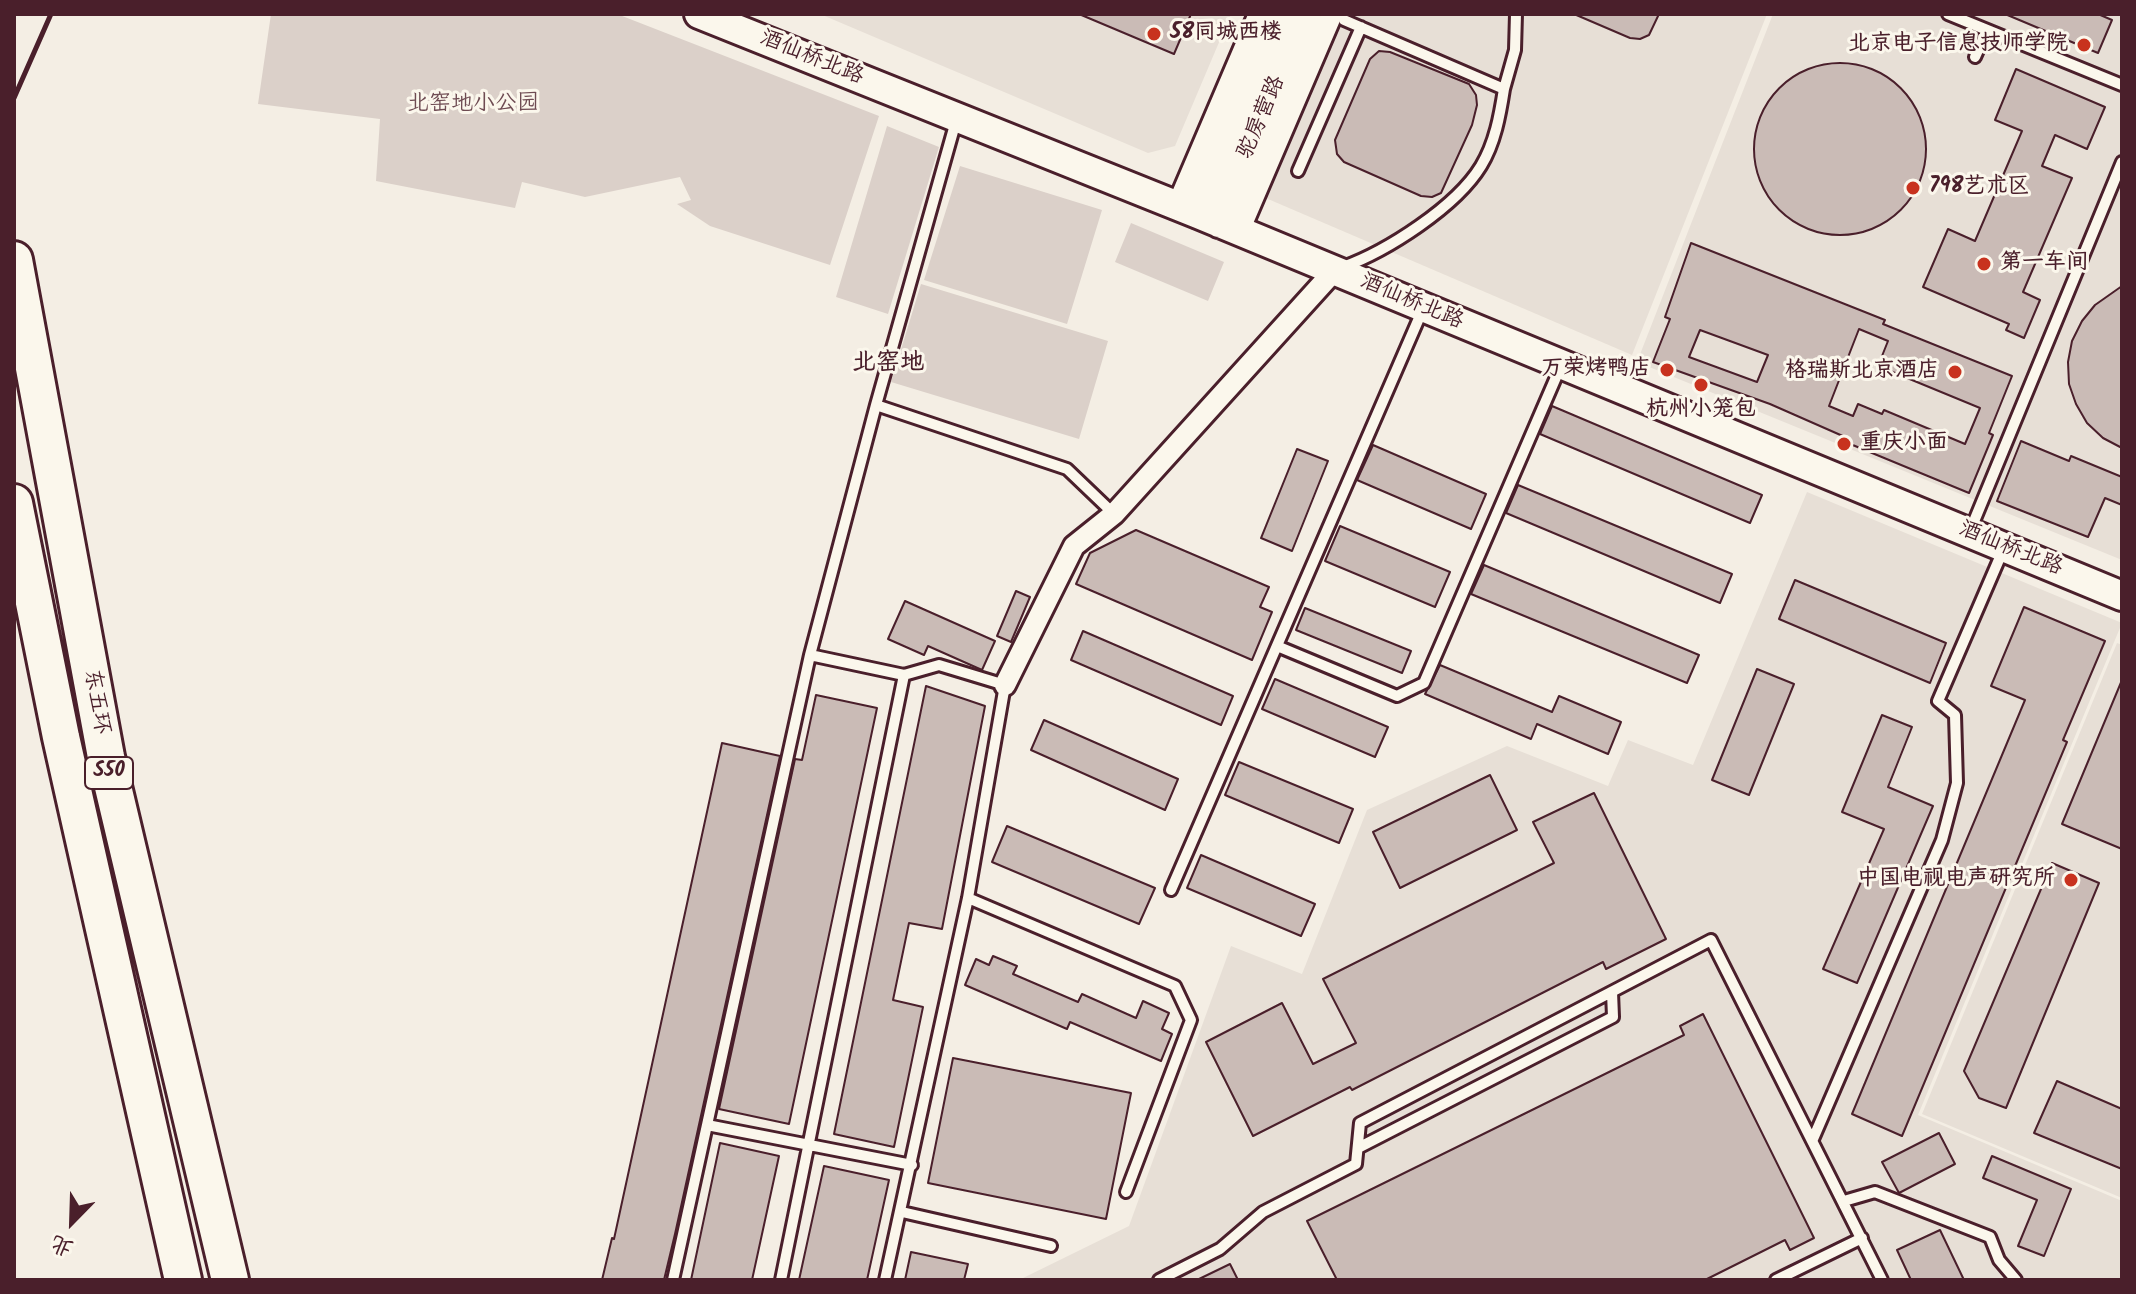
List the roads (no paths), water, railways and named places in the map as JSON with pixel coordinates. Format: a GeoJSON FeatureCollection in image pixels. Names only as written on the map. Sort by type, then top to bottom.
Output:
{"type":"FeatureCollection","features":[{"type":"Feature","properties":{"kind":"highway","name":"东五环"},"geometry":{"type":"LineString","coordinates":[[14,260],[106,757],[230,1280]]}},
{"type":"Feature","properties":{"kind":"highway","name":"东五环"},"geometry":{"type":"LineString","coordinates":[[14,503],[61,737],[183,1280]]}},
{"type":"Feature","properties":{"kind":"highway"},"geometry":{"type":"LineString","coordinates":[[163,1193],[162,1239],[170,1280]]}},
{"type":"Feature","properties":{"kind":"street","name":"酒仙桥北路"},"geometry":{"type":"LineString","coordinates":[[699,14],[1208,219],[2122,596]]}},
{"type":"Feature","properties":{"kind":"street"},"geometry":{"type":"LineString","coordinates":[[1208,219],[1259,14]]}},
{"type":"Feature","properties":{"kind":"street","name":"驼房营路"},"geometry":{"type":"LineString","coordinates":[[1208,219],[1282,14]]}},
{"type":"Feature","properties":{"kind":"street","name":"驼房营路"},"geometry":{"type":"LineString","coordinates":[[1208,219],[1307,14]]}},
{"type":"Feature","properties":{"kind":"street"},"geometry":{"type":"LineString","coordinates":[[1208,219],[1338,17]]}},
{"type":"Feature","properties":{"kind":"street"},"geometry":{"type":"LineString","coordinates":[[1005,685],[1074,546],[1114,514],[1334,271]]}},
{"type":"Feature","properties":{"kind":"lane"},"geometry":{"type":"LineString","coordinates":[[1334,271],[1371,257],[1409,232],[1464,189],[1483,164],[1499,121],[1515,50],[1516,14]]}},
{"type":"Feature","properties":{"kind":"lane"},"geometry":{"type":"LineString","coordinates":[[1948,14],[2122,85]]}},
{"type":"Feature","properties":{"kind":"lane"},"geometry":{"type":"LineString","coordinates":[[1338,17],[1504,89]]}},
{"type":"Feature","properties":{"kind":"lane"},"geometry":{"type":"LineString","coordinates":[[1298,171],[1361,27]]}},
{"type":"Feature","properties":{"kind":"lane"},"geometry":{"type":"LineString","coordinates":[[1975,57],[1987,30]]}},
{"type":"Feature","properties":{"kind":"lane"},"geometry":{"type":"LineString","coordinates":[[673,1280],[810,655],[957,117]]}},
{"type":"Feature","properties":{"kind":"lane"},"geometry":{"type":"LineString","coordinates":[[1969,533],[2122,162]]}},
{"type":"Feature","properties":{"kind":"lane"},"geometry":{"type":"LineString","coordinates":[[1171,890],[1424,308]]}},
{"type":"Feature","properties":{"kind":"lane"},"geometry":{"type":"LineString","coordinates":[[1277,646],[1397,696],[1424,683],[1561,366]]}},
{"type":"Feature","properties":{"kind":"lane"},"geometry":{"type":"LineString","coordinates":[[876,405],[1067,469],[1114,514]]}},
{"type":"Feature","properties":{"kind":"lane"},"geometry":{"type":"LineString","coordinates":[[1813,1139],[1942,840],[1957,783],[1955,715],[1938,701],[2004,547]]}},
{"type":"Feature","properties":{"kind":"lane"},"geometry":{"type":"LineString","coordinates":[[810,655],[904,675],[939,665],[1005,685],[968,898],[885,1280]]}},
{"type":"Feature","properties":{"kind":"lane"},"geometry":{"type":"LineString","coordinates":[[781,1280],[904,675]]}},
{"type":"Feature","properties":{"kind":"lane"},"geometry":{"type":"LineString","coordinates":[[968,898],[1175,986],[1191,1020],[1126,1192]]}},
{"type":"Feature","properties":{"kind":"lane"},"geometry":{"type":"LineString","coordinates":[[1159,1280],[1220,1249],[1263,1212],[1356,1164],[1360,1123],[1711,940],[1882,1280]]}},
{"type":"Feature","properties":{"kind":"lane"},"geometry":{"type":"LineString","coordinates":[[1358,1148],[1613,1017],[1612,992]]}},
{"type":"Feature","properties":{"kind":"lane"},"geometry":{"type":"LineString","coordinates":[[707,1125],[912,1165]]}},
{"type":"Feature","properties":{"kind":"lane"},"geometry":{"type":"LineString","coordinates":[[1844,1201],[1875,1192],[1990,1237],[1999,1260],[2016,1280]]}},
{"type":"Feature","properties":{"kind":"lane"},"geometry":{"type":"LineString","coordinates":[[902,1212],[1051,1246]]}},
{"type":"Feature","properties":{"kind":"lane"},"geometry":{"type":"LineString","coordinates":[[1776,1280],[1862,1238]]}},
{"type":"Feature","properties":{"kind":"railway"},"geometry":{"type":"LineString","coordinates":[[14,98],[51,14]]}},
{"type":"Feature","properties":{"kind":"place","name":"58同城西楼"},"geometry":{"type":"Point","coordinates":[1154,34]}},
{"type":"Feature","properties":{"kind":"place","name":"北京电子信息技师学院"},"geometry":{"type":"Point","coordinates":[2084,45]}},
{"type":"Feature","properties":{"kind":"place","name":"798艺术区"},"geometry":{"type":"Point","coordinates":[1913,188]}},
{"type":"Feature","properties":{"kind":"place","name":"第一车间"},"geometry":{"type":"Point","coordinates":[1984,264]}},
{"type":"Feature","properties":{"kind":"place","name":"万荣烤鸭店"},"geometry":{"type":"Point","coordinates":[1667,370]}},
{"type":"Feature","properties":{"kind":"place","name":"格瑞斯北京酒店"},"geometry":{"type":"Point","coordinates":[1955,372]}},
{"type":"Feature","properties":{"kind":"place","name":"杭州小笼包"},"geometry":{"type":"Point","coordinates":[1701,385]}},
{"type":"Feature","properties":{"kind":"place","name":"重庆小面"},"geometry":{"type":"Point","coordinates":[1844,444]}},
{"type":"Feature","properties":{"kind":"place","name":"中国电视电声研究所"},"geometry":{"type":"Point","coordinates":[2071,880]}},
{"type":"Feature","properties":{"kind":"district","name":"北窑地"},"geometry":{"type":"Point","coordinates":[888,365]}},
{"type":"Feature","properties":{"kind":"park label","name":"北窑地小公园"},"geometry":{"type":"Point","coordinates":[473,105]}}]}
